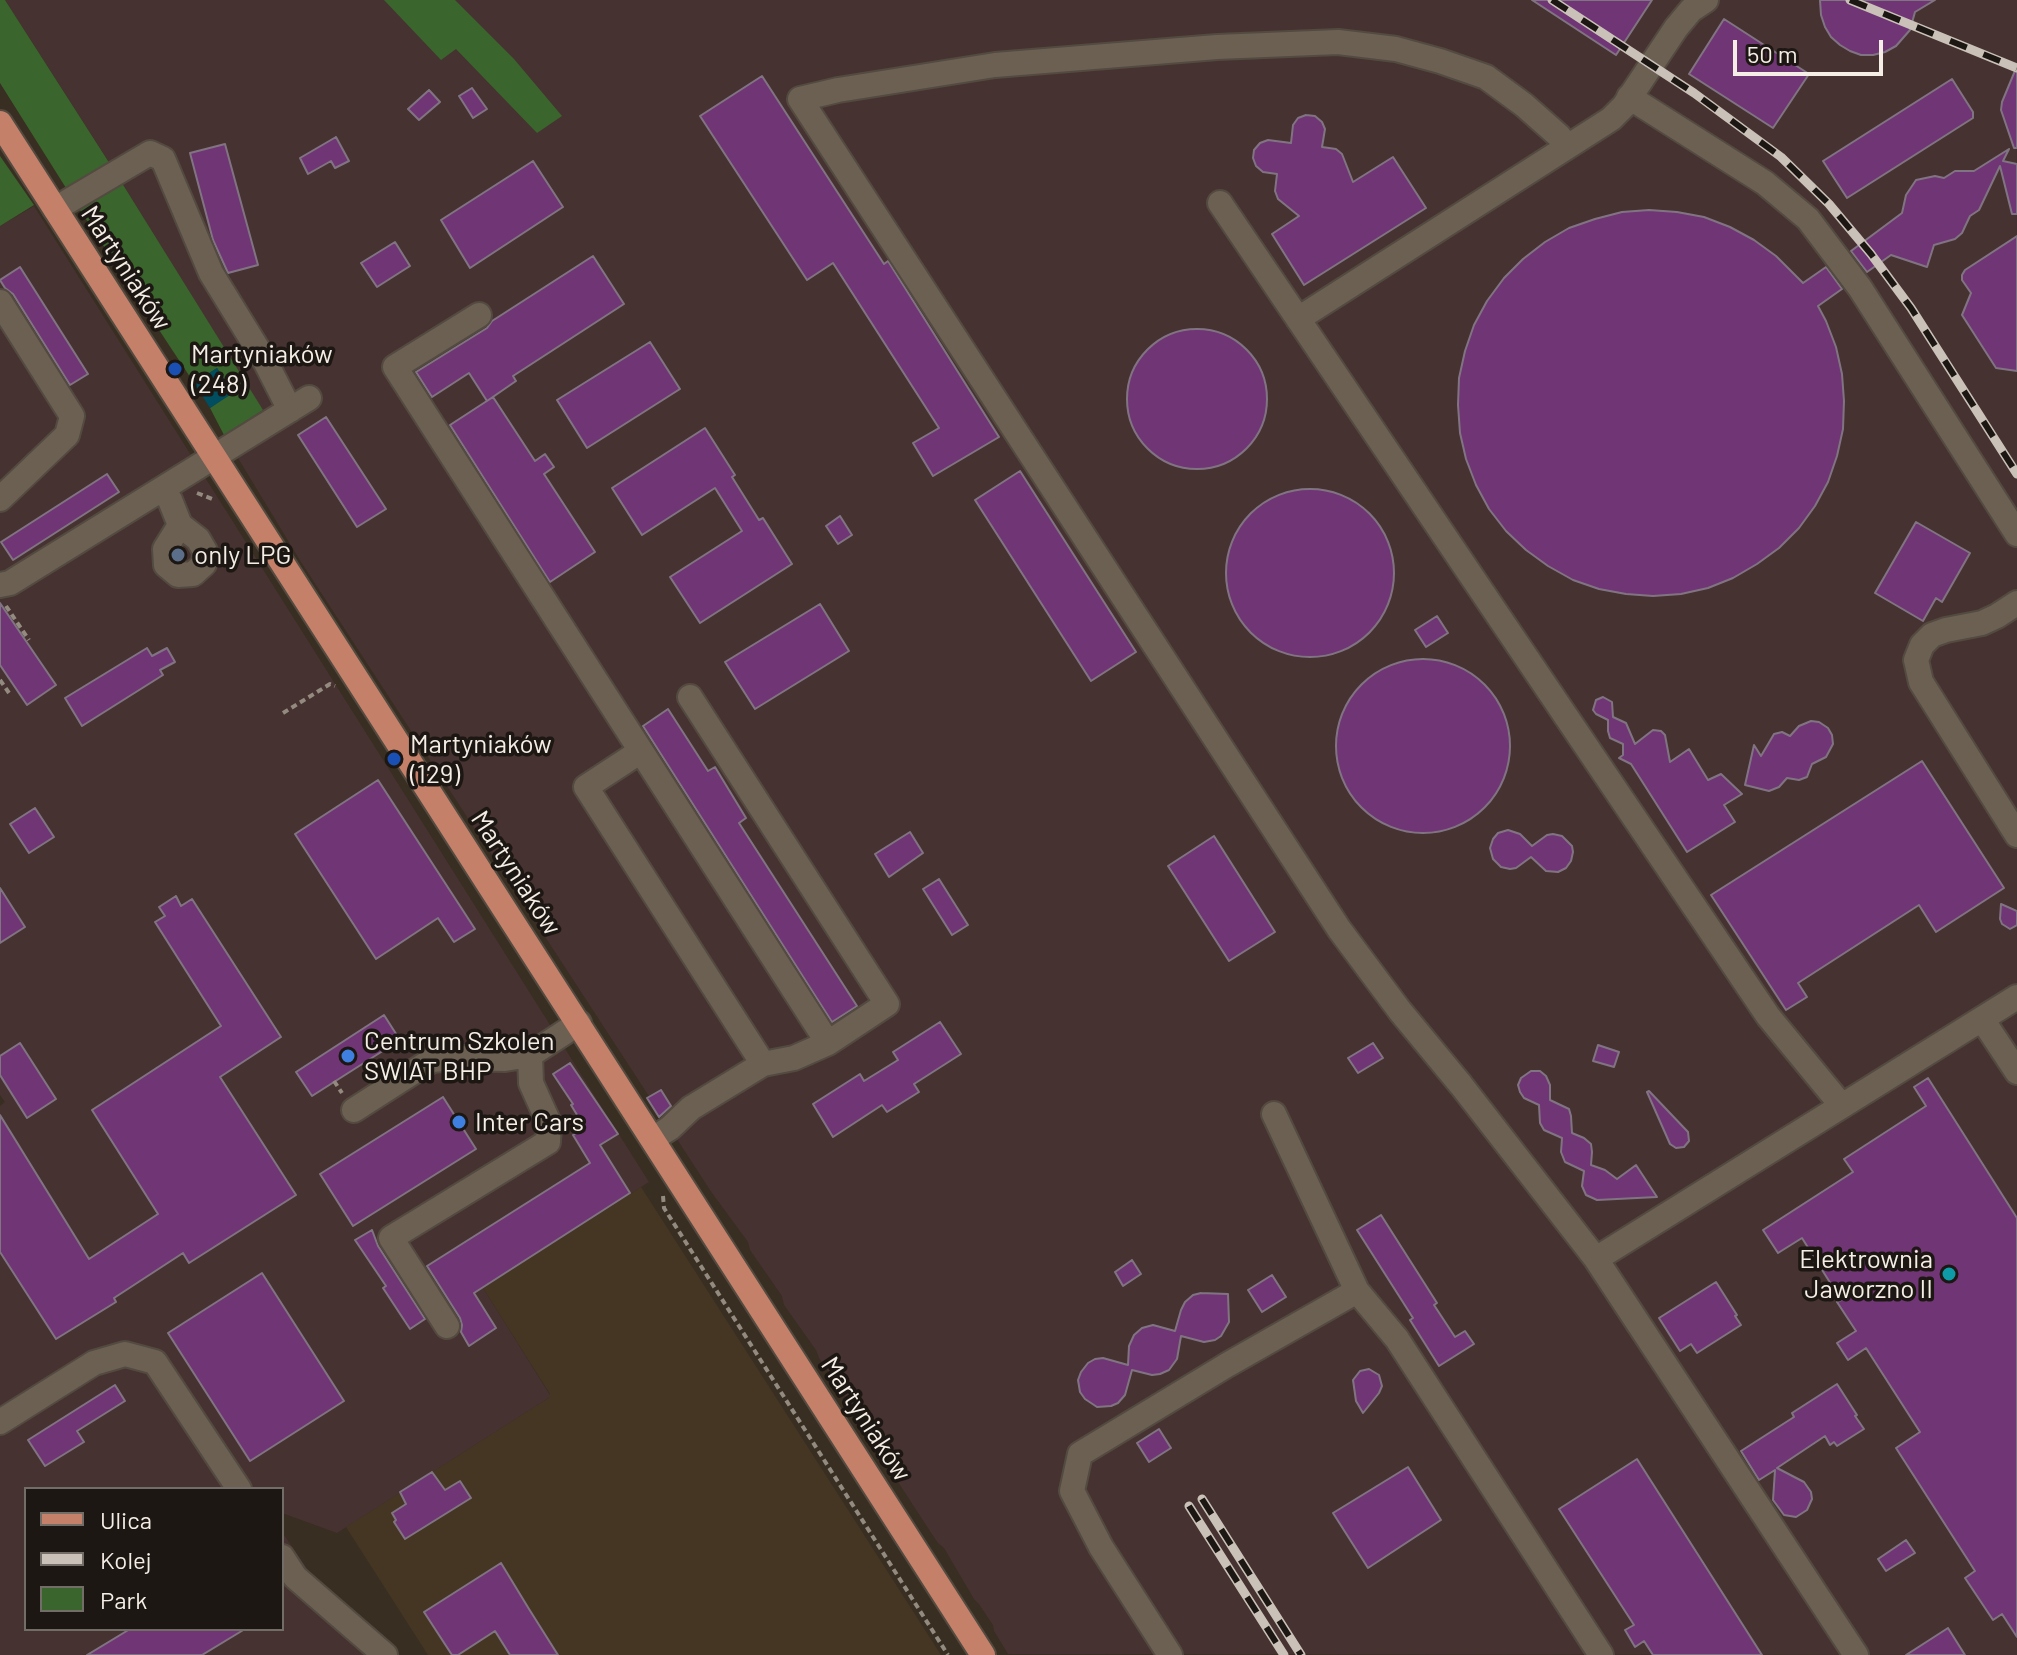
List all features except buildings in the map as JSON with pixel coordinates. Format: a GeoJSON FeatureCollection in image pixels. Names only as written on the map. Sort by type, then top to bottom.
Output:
{"type":"FeatureCollection","features":[{"type":"Feature","properties":{"kind":"main road","name":"Martyniaków"},"geometry":{"type":"LineString","coordinates":[[0,123],[983,1655]]}},
{"type":"Feature","properties":{"kind":"street"},"geometry":{"type":"LineString","coordinates":[[1298,319],[1611,119],[1624,106],[1693,3]]}},
{"type":"Feature","properties":{"kind":"street"},"geometry":{"type":"LineString","coordinates":[[1567,146],[1524,105],[1486,77],[1396,49],[1338,42],[1217,47],[995,65],[800,99],[1339,929],[1596,1259],[1856,1655]]}},
{"type":"Feature","properties":{"kind":"street"},"geometry":{"type":"LineString","coordinates":[[1629,97],[1765,183],[1808,219],[1860,288],[2017,534]]}},
{"type":"Feature","properties":{"kind":"street"},"geometry":{"type":"LineString","coordinates":[[3,583],[299,404],[265,361],[211,273],[163,159],[150,153],[55,209]]}},
{"type":"Feature","properties":{"kind":"street"},"geometry":{"type":"LineString","coordinates":[[1220,203],[1768,1016],[1842,1106]]}},
{"type":"Feature","properties":{"kind":"street"},"geometry":{"type":"LineString","coordinates":[[0,302],[72,416],[67,435],[0,499]]}},
{"type":"Feature","properties":{"kind":"street"},"geometry":{"type":"LineString","coordinates":[[479,315],[395,367],[828,1043]]}},
{"type":"Feature","properties":{"kind":"street"},"geometry":{"type":"LineString","coordinates":[[162,489],[180,525]]}},
{"type":"Feature","properties":{"kind":"street"},"geometry":{"type":"LineString","coordinates":[[2017,603],[1982,623],[1932,635],[1922,645],[1916,660],[1921,682],[2017,835]]}},
{"type":"Feature","properties":{"kind":"street"},"geometry":{"type":"LineString","coordinates":[[653,1139],[691,1108],[763,1064],[794,1058],[828,1043],[887,1004],[690,697]]}},
{"type":"Feature","properties":{"kind":"street"},"geometry":{"type":"LineString","coordinates":[[641,751],[586,787],[763,1064]]}},
{"type":"Feature","properties":{"kind":"street"},"geometry":{"type":"LineString","coordinates":[[1596,1259],[2017,997]]}},
{"type":"Feature","properties":{"kind":"street"},"geometry":{"type":"LineString","coordinates":[[1982,1019],[2017,1072]]}},
{"type":"Feature","properties":{"kind":"street"},"geometry":{"type":"LineString","coordinates":[[354,1110],[432,1060],[505,1059],[530,1055],[579,1023]]}},
{"type":"Feature","properties":{"kind":"street"},"geometry":{"type":"LineString","coordinates":[[447,1326],[391,1238],[548,1142],[549,1123],[531,1083],[530,1055]]}},
{"type":"Feature","properties":{"kind":"street"},"geometry":{"type":"LineString","coordinates":[[1274,1114],[1357,1291],[1397,1339],[1601,1655]]}},
{"type":"Feature","properties":{"kind":"street"},"geometry":{"type":"LineString","coordinates":[[1170,1655],[1101,1547],[1072,1491],[1080,1454],[1357,1291]]}},
{"type":"Feature","properties":{"kind":"street"},"geometry":{"type":"LineString","coordinates":[[0,1422],[94,1363],[125,1354],[155,1362],[238,1487]]}},
{"type":"Feature","properties":{"kind":"street"},"geometry":{"type":"LineString","coordinates":[[284,1560],[295,1577],[385,1655]]}},
{"type":"Feature","properties":{"kind":"path"},"geometry":{"type":"LineString","coordinates":[[0,680],[9,693]]}},
{"type":"Feature","properties":{"kind":"path"},"geometry":{"type":"LineString","coordinates":[[661,1184],[664,1208],[948,1655]]}},
{"type":"Feature","properties":{"kind":"shaded area","name":"Elektrownia Jaworzno II"},"geometry":{"type":"Polygon","coordinates":[[[5,0],[2017,0],[2017,1655],[1008,1654],[944,1548],[924,1522],[856,1417],[839,1385],[784,1305],[782,1296],[750,1250],[748,1242],[712,1193],[301,562],[224,435],[262,410],[5,0]]]}},
{"type":"Feature","properties":{"kind":"shaded area"},"geometry":{"type":"Polygon","coordinates":[[[34,206],[649,1182],[483,1288],[550,1397],[337,1533],[284,1514],[284,1487],[24,1487],[24,1631],[284,1631],[284,1535],[366,1655],[0,1655],[0,1106],[5,1102],[0,1095],[0,226],[34,206]]]}},
{"type":"Feature","properties":{"kind":"shaded area"},"geometry":{"type":"Polygon","coordinates":[[[641,1187],[941,1655],[428,1655],[346,1527],[550,1397],[483,1288],[641,1187]]]}},
{"type":"Feature","properties":{"kind":"green space"},"geometry":{"type":"Polygon","coordinates":[[[0,0],[5,0],[110,164],[66,188],[0,83],[0,0]]]}},
{"type":"Feature","properties":{"kind":"green space"},"geometry":{"type":"Polygon","coordinates":[[[384,0],[455,0],[514,59],[562,116],[537,133],[456,49],[441,60],[384,0]]]}},
{"type":"Feature","properties":{"kind":"green space"},"geometry":{"type":"Polygon","coordinates":[[[0,156],[34,205],[0,226],[0,156]]]}},
{"type":"Feature","properties":{"kind":"green space"},"geometry":{"type":"Polygon","coordinates":[[[122,183],[263,410],[224,435],[210,408],[233,392],[217,368],[194,383],[76,204],[122,183]]]}},
{"type":"Feature","properties":{"kind":"water"},"geometry":{"type":"Polygon","coordinates":[[[217,368],[233,393],[210,408],[194,383],[217,368]]]}},
{"type":"Feature","properties":{"kind":"railway"},"geometry":{"type":"LineString","coordinates":[[1552,0],[1694,93],[1781,157],[1829,204],[1911,308],[2017,474]]}},
{"type":"Feature","properties":{"kind":"railway"},"geometry":{"type":"LineString","coordinates":[[1850,0],[2017,68]]}},
{"type":"Feature","properties":{"kind":"railway"},"geometry":{"type":"LineString","coordinates":[[1202,1499],[1301,1655]]}},
{"type":"Feature","properties":{"kind":"railway"},"geometry":{"type":"LineString","coordinates":[[1189,1506],[1284,1655]]}},
{"type":"Feature","properties":{"kind":"place","name":"Martyniaków (248)"},"geometry":{"type":"Point","coordinates":[175,369]}},
{"type":"Feature","properties":{"kind":"place","name":"only LPG"},"geometry":{"type":"Point","coordinates":[178,555]}},
{"type":"Feature","properties":{"kind":"place","name":"Martyniaków (129)"},"geometry":{"type":"Point","coordinates":[394,759]}},
{"type":"Feature","properties":{"kind":"place","name":"Centrum Szkolen SWIAT BHP"},"geometry":{"type":"Point","coordinates":[348,1056]}},
{"type":"Feature","properties":{"kind":"place","name":"Inter Cars"},"geometry":{"type":"Point","coordinates":[459,1122]}},
{"type":"Feature","properties":{"kind":"place","name":"Elektrownia Jaworzno II"},"geometry":{"type":"Point","coordinates":[1949,1274]}}]}
